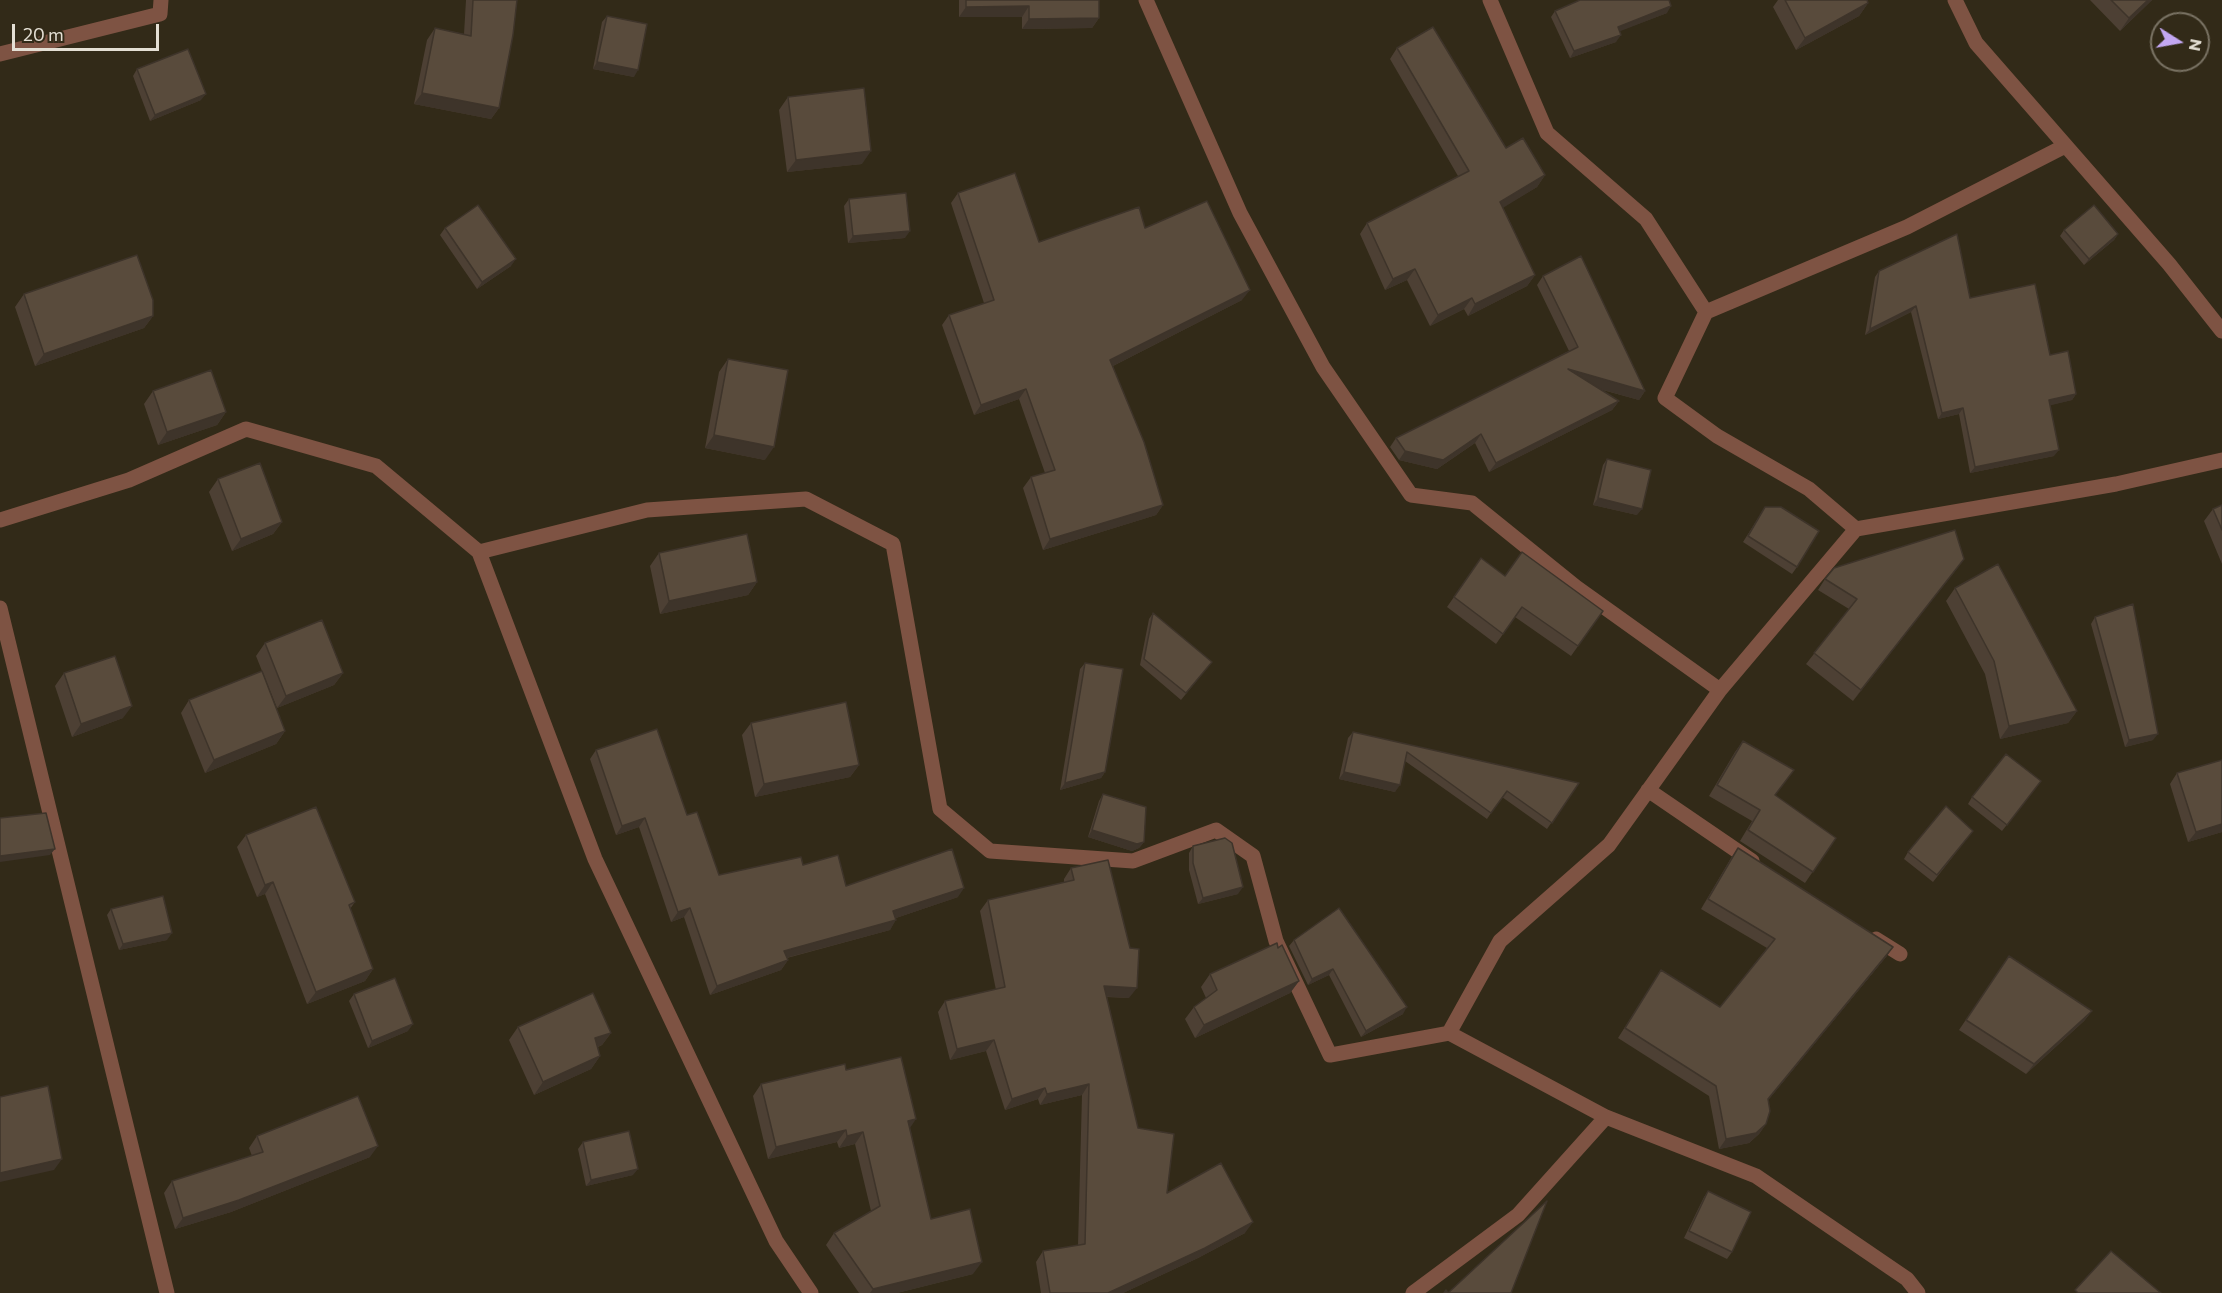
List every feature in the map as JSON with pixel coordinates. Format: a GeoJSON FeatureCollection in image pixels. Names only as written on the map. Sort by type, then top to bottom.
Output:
{"type":"FeatureCollection","features":[{"type":"Feature","properties":{"kind":"street"},"geometry":{"type":"LineString","coordinates":[[0,54],[160,14],[161,0]]}},
{"type":"Feature","properties":{"kind":"street"},"geometry":{"type":"LineString","coordinates":[[1146,0],[1240,213],[1323,368],[1411,495],[1472,503],[1576,587],[1720,690]]}},
{"type":"Feature","properties":{"kind":"street"},"geometry":{"type":"LineString","coordinates":[[1490,0],[1547,133],[1646,219],[1706,312]]}},
{"type":"Feature","properties":{"kind":"street"},"geometry":{"type":"LineString","coordinates":[[1955,0],[1976,44],[2169,264],[2222,331]]}},
{"type":"Feature","properties":{"kind":"street"},"geometry":{"type":"LineString","coordinates":[[1856,529],[1809,489],[1717,436],[1665,398],[1706,312],[1907,227],[2065,146]]}},
{"type":"Feature","properties":{"kind":"street"},"geometry":{"type":"LineString","coordinates":[[0,520],[129,480],[246,429],[376,466],[479,552],[595,859],[776,1241],[812,1293]]}},
{"type":"Feature","properties":{"kind":"street"},"geometry":{"type":"LineString","coordinates":[[1449,1033],[1500,941],[1609,845],[1720,690],[1856,529],[2116,484],[2222,460]]}},
{"type":"Feature","properties":{"kind":"street"},"geometry":{"type":"LineString","coordinates":[[479,552],[647,510],[806,499],[893,544],[940,809],[990,851],[1133,861],[1216,830],[1253,856],[1276,941],[1330,1055],[1449,1033],[1606,1117],[1756,1176],[1907,1279],[1918,1293]]}},
{"type":"Feature","properties":{"kind":"street"},"geometry":{"type":"LineString","coordinates":[[0,608],[167,1293]]}},
{"type":"Feature","properties":{"kind":"street"},"geometry":{"type":"LineString","coordinates":[[1648,790],[1766,870]]}},
{"type":"Feature","properties":{"kind":"street"},"geometry":{"type":"LineString","coordinates":[[1862,930],[1900,954]]}},
{"type":"Feature","properties":{"kind":"street"},"geometry":{"type":"LineString","coordinates":[[1413,1293],[1518,1215],[1606,1117]]}},
{"type":"Feature","properties":{"kind":"building"},"geometry":{"type":"Polygon","coordinates":[[[473,0],[517,0],[513,35],[499,108],[422,93],[435,28],[471,36],[473,0]]]}},
{"type":"Feature","properties":{"kind":"building"},"geometry":{"type":"Polygon","coordinates":[[[966,0],[1099,0],[1099,18],[1029,19],[1029,6],[966,7],[966,0]]]}},
{"type":"Feature","properties":{"kind":"building"},"geometry":{"type":"Polygon","coordinates":[[[1580,0],[1669,0],[1671,6],[1618,27],[1621,35],[1574,51],[1555,11],[1580,0]]]}},
{"type":"Feature","properties":{"kind":"building"},"geometry":{"type":"Polygon","coordinates":[[[1785,0],[1867,0],[1868,3],[1805,38],[1785,0]]]}},
{"type":"Feature","properties":{"kind":"building"},"geometry":{"type":"Polygon","coordinates":[[[2111,0],[2148,0],[2129,18],[2111,0]]]}},
{"type":"Feature","properties":{"kind":"building"},"geometry":{"type":"Polygon","coordinates":[[[607,16],[647,24],[638,70],[597,62],[607,16]]]}},
{"type":"Feature","properties":{"kind":"building"},"geometry":{"type":"Polygon","coordinates":[[[1433,27],[1506,148],[1523,138],[1545,175],[1500,202],[1535,275],[1475,304],[1472,298],[1438,315],[1415,269],[1393,279],[1367,223],[1469,171],[1397,48],[1433,27]]]}},
{"type":"Feature","properties":{"kind":"building"},"geometry":{"type":"Polygon","coordinates":[[[188,49],[206,94],[155,115],[137,69],[188,49]]]}},
{"type":"Feature","properties":{"kind":"building"},"geometry":{"type":"Polygon","coordinates":[[[864,88],[871,151],[796,160],[788,97],[864,88]]]}},
{"type":"Feature","properties":{"kind":"building"},"geometry":{"type":"Polygon","coordinates":[[[1015,173],[1039,242],[1139,207],[1145,228],[1207,201],[1250,290],[1110,360],[1144,442],[1163,505],[1050,539],[1031,477],[1055,470],[1026,389],[981,405],[949,315],[994,300],[958,193],[1015,173]]]}},
{"type":"Feature","properties":{"kind":"building"},"geometry":{"type":"Polygon","coordinates":[[[906,193],[910,231],[853,236],[849,199],[906,193]]]}},
{"type":"Feature","properties":{"kind":"building"},"geometry":{"type":"Polygon","coordinates":[[[478,205],[516,259],[482,282],[445,228],[478,205]]]}},
{"type":"Feature","properties":{"kind":"building"},"geometry":{"type":"Polygon","coordinates":[[[2094,205],[2118,234],[2089,259],[2064,230],[2094,205]]]}},
{"type":"Feature","properties":{"kind":"building"},"geometry":{"type":"Polygon","coordinates":[[[1957,234],[1970,298],[2035,284],[2050,355],[2068,351],[2076,394],[2049,400],[2059,450],[1975,467],[1963,408],[1942,413],[1916,306],[1870,329],[1879,271],[1957,234]]]}},
{"type":"Feature","properties":{"kind":"building"},"geometry":{"type":"Polygon","coordinates":[[[137,255],[153,300],[153,316],[44,354],[24,294],[137,255]]]}},
{"type":"Feature","properties":{"kind":"building"},"geometry":{"type":"Polygon","coordinates":[[[1581,256],[1645,391],[1568,369],[1619,401],[1496,463],[1481,434],[1443,460],[1405,451],[1396,438],[1578,347],[1543,276],[1581,256]]]}},
{"type":"Feature","properties":{"kind":"building"},"geometry":{"type":"Polygon","coordinates":[[[728,359],[788,370],[774,447],[714,435],[728,359]]]}},
{"type":"Feature","properties":{"kind":"building"},"geometry":{"type":"Polygon","coordinates":[[[211,370],[226,412],[167,432],[153,391],[211,370]]]}},
{"type":"Feature","properties":{"kind":"building"},"geometry":{"type":"Polygon","coordinates":[[[1607,459],[1651,470],[1642,509],[1598,498],[1607,459]]]}},
{"type":"Feature","properties":{"kind":"building"},"geometry":{"type":"Polygon","coordinates":[[[260,463],[282,522],[241,539],[218,479],[260,463]]]}},
{"type":"Feature","properties":{"kind":"building"},"geometry":{"type":"Polygon","coordinates":[[[2222,505],[2222,530],[2213,509],[2222,505]]]}},
{"type":"Feature","properties":{"kind":"building"},"geometry":{"type":"Polygon","coordinates":[[[1765,507],[1781,507],[1819,531],[1797,567],[1748,536],[1765,507]]]}},
{"type":"Feature","properties":{"kind":"building"},"geometry":{"type":"Polygon","coordinates":[[[1955,530],[1964,559],[1861,690],[1814,653],[1857,599],[1825,579],[1834,568],[1955,530]]]}},
{"type":"Feature","properties":{"kind":"building"},"geometry":{"type":"Polygon","coordinates":[[[747,534],[757,582],[669,601],[659,553],[747,534]]]}},
{"type":"Feature","properties":{"kind":"building"},"geometry":{"type":"Polygon","coordinates":[[[1522,552],[1603,611],[1578,646],[1522,607],[1503,634],[1454,597],[1481,558],[1505,576],[1522,552]]]}},
{"type":"Feature","properties":{"kind":"building"},"geometry":{"type":"Polygon","coordinates":[[[1998,564],[2077,711],[2009,726],[1994,661],[1955,588],[1998,564]]]}},
{"type":"Feature","properties":{"kind":"building"},"geometry":{"type":"Polygon","coordinates":[[[2133,604],[2158,734],[2129,740],[2095,617],[2133,604]]]}},
{"type":"Feature","properties":{"kind":"building"},"geometry":{"type":"Polygon","coordinates":[[[1153,613],[1212,662],[1186,693],[1144,659],[1153,613]]]}},
{"type":"Feature","properties":{"kind":"building"},"geometry":{"type":"Polygon","coordinates":[[[322,620],[343,673],[286,696],[265,643],[322,620]]]}},
{"type":"Feature","properties":{"kind":"building"},"geometry":{"type":"Polygon","coordinates":[[[115,656],[132,706],[81,724],[64,673],[115,656]]]}},
{"type":"Feature","properties":{"kind":"building"},"geometry":{"type":"Polygon","coordinates":[[[1085,663],[1123,669],[1105,772],[1065,783],[1085,663]]]}},
{"type":"Feature","properties":{"kind":"building"},"geometry":{"type":"Polygon","coordinates":[[[262,671],[285,731],[214,760],[189,700],[262,671]]]}},
{"type":"Feature","properties":{"kind":"building"},"geometry":{"type":"Polygon","coordinates":[[[846,702],[859,765],[764,784],[751,723],[846,702]]]}},
{"type":"Feature","properties":{"kind":"building"},"geometry":{"type":"Polygon","coordinates":[[[657,729],[687,815],[697,812],[719,875],[801,857],[803,865],[838,855],[846,886],[952,849],[964,888],[893,911],[896,920],[784,951],[788,960],[717,986],[690,908],[678,912],[645,818],[622,826],[596,750],[657,729]]]}},
{"type":"Feature","properties":{"kind":"building"},"geometry":{"type":"Polygon","coordinates":[[[1353,732],[1579,783],[1552,823],[1507,791],[1491,813],[1407,752],[1400,785],[1344,772],[1353,732]]]}},
{"type":"Feature","properties":{"kind":"building"},"geometry":{"type":"Polygon","coordinates":[[[1743,741],[1794,770],[1775,795],[1836,838],[1813,872],[1748,830],[1760,810],[1717,785],[1743,741]]]}},
{"type":"Feature","properties":{"kind":"building"},"geometry":{"type":"Polygon","coordinates":[[[2006,754],[2041,781],[2007,825],[1972,797],[2006,754]]]}},
{"type":"Feature","properties":{"kind":"building"},"geometry":{"type":"Polygon","coordinates":[[[2222,760],[2222,824],[2196,832],[2177,773],[2222,760]]]}},
{"type":"Feature","properties":{"kind":"building"},"geometry":{"type":"Polygon","coordinates":[[[1103,794],[1146,807],[1144,842],[1137,844],[1092,830],[1103,794]]]}},
{"type":"Feature","properties":{"kind":"building"},"geometry":{"type":"Polygon","coordinates":[[[1946,806],[1973,831],[1937,875],[1908,852],[1946,806]]]}},
{"type":"Feature","properties":{"kind":"building"},"geometry":{"type":"Polygon","coordinates":[[[316,807],[355,902],[349,905],[373,969],[316,992],[273,882],[265,885],[246,835],[316,807]]]}},
{"type":"Feature","properties":{"kind":"building"},"geometry":{"type":"Polygon","coordinates":[[[46,813],[55,849],[0,856],[0,818],[46,813]]]}},
{"type":"Feature","properties":{"kind":"building"},"geometry":{"type":"Polygon","coordinates":[[[1225,838],[1232,843],[1243,887],[1203,898],[1193,863],[1193,846],[1225,838]]]}},
{"type":"Feature","properties":{"kind":"building"},"geometry":{"type":"Polygon","coordinates":[[[1738,848],[1893,947],[1768,1099],[1770,1111],[1766,1124],[1756,1133],[1726,1139],[1716,1086],[1625,1028],[1661,970],[1720,1007],[1775,939],[1708,899],[1738,848]]]}},
{"type":"Feature","properties":{"kind":"building"},"geometry":{"type":"Polygon","coordinates":[[[1108,860],[1130,948],[1139,949],[1137,988],[1104,986],[1138,1128],[1174,1134],[1167,1193],[1221,1163],[1253,1222],[1205,1248],[1108,1293],[1050,1293],[1043,1251],[1085,1244],[1089,1084],[1047,1094],[1045,1088],[1012,1099],[994,1040],[957,1049],[945,1001],[1005,987],[988,900],[1074,880],[1071,868],[1108,860]]]}},
{"type":"Feature","properties":{"kind":"building"},"geometry":{"type":"Polygon","coordinates":[[[163,896],[172,933],[123,944],[111,909],[163,896]]]}},
{"type":"Feature","properties":{"kind":"building"},"geometry":{"type":"Polygon","coordinates":[[[1339,908],[1407,1007],[1366,1031],[1333,969],[1312,979],[1294,940],[1339,908]]]}},
{"type":"Feature","properties":{"kind":"building"},"geometry":{"type":"Polygon","coordinates":[[[1277,943],[1278,948],[1282,945],[1299,981],[1204,1025],[1194,1007],[1217,990],[1210,974],[1277,943]]]}},
{"type":"Feature","properties":{"kind":"building"},"geometry":{"type":"Polygon","coordinates":[[[2009,956],[2092,1011],[2034,1064],[1966,1020],[2009,956]]]}},
{"type":"Feature","properties":{"kind":"building"},"geometry":{"type":"Polygon","coordinates":[[[395,978],[413,1024],[372,1041],[354,994],[395,978]]]}},
{"type":"Feature","properties":{"kind":"building"},"geometry":{"type":"Polygon","coordinates":[[[593,993],[611,1033],[595,1038],[600,1056],[543,1082],[518,1027],[593,993]]]}},
{"type":"Feature","properties":{"kind":"building"},"geometry":{"type":"Polygon","coordinates":[[[901,1057],[916,1119],[908,1121],[931,1219],[970,1209],[982,1262],[873,1289],[834,1233],[880,1206],[863,1132],[847,1136],[846,1130],[776,1147],[761,1084],[845,1064],[846,1070],[901,1057]]]}},
{"type":"Feature","properties":{"kind":"building"},"geometry":{"type":"Polygon","coordinates":[[[48,1086],[62,1159],[0,1173],[0,1097],[48,1086]]]}},
{"type":"Feature","properties":{"kind":"building"},"geometry":{"type":"Polygon","coordinates":[[[358,1096],[378,1146],[239,1200],[183,1218],[172,1181],[263,1152],[257,1136],[358,1096]]]}},
{"type":"Feature","properties":{"kind":"building"},"geometry":{"type":"Polygon","coordinates":[[[629,1131],[638,1169],[591,1180],[583,1142],[629,1131]]]}},
{"type":"Feature","properties":{"kind":"building"},"geometry":{"type":"Polygon","coordinates":[[[1708,1191],[1751,1212],[1732,1252],[1689,1231],[1708,1191]]]}},
{"type":"Feature","properties":{"kind":"building"},"geometry":{"type":"Polygon","coordinates":[[[1547,1201],[1511,1293],[1448,1293],[1547,1201]]]}},
{"type":"Feature","properties":{"kind":"building"},"geometry":{"type":"Polygon","coordinates":[[[2111,1251],[2161,1293],[2078,1293],[2075,1290],[2111,1251]]]}}]}
